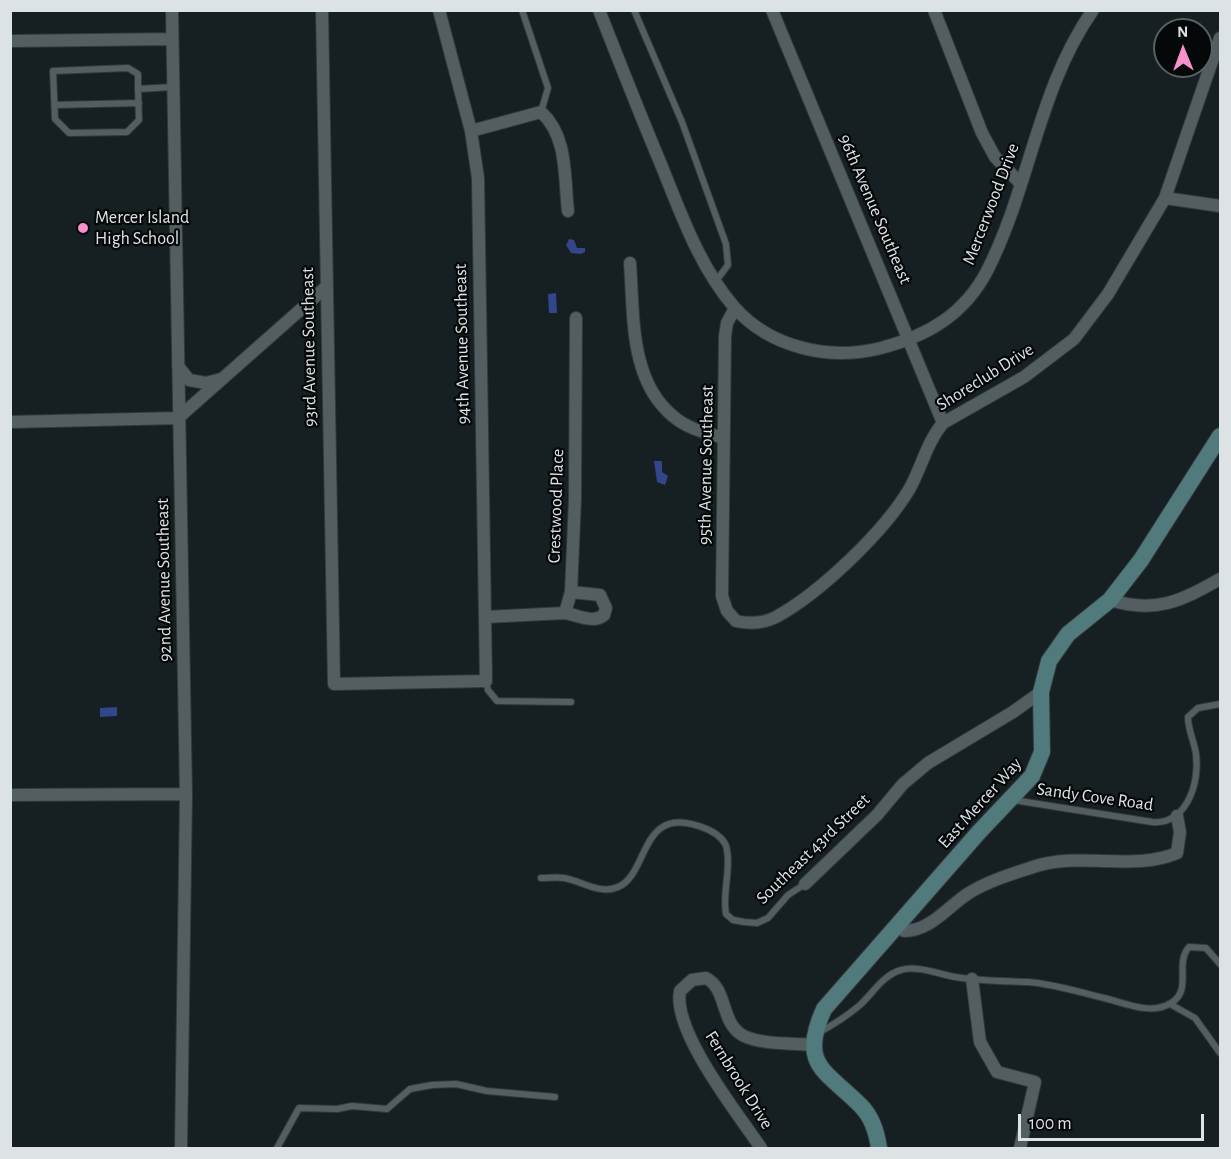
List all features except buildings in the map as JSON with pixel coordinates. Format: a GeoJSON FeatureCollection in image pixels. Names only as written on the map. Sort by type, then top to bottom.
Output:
{"type":"FeatureCollection","features":[{"type":"Feature","properties":{"kind":"street","name":"92nd Avenue Southeast"},"geometry":{"type":"LineString","coordinates":[[172,10],[186,794],[181,1149]]}},
{"type":"Feature","properties":{"kind":"street","name":"93rd Avenue Southeast"},"geometry":{"type":"LineString","coordinates":[[322,10],[325,288],[334,684],[486,681]]}},
{"type":"Feature","properties":{"kind":"street","name":"94th Avenue Southeast"},"geometry":{"type":"LineString","coordinates":[[439,10],[471,131],[478,178],[486,681]]}},
{"type":"Feature","properties":{"kind":"street","name":"Mercerwood Drive"},"geometry":{"type":"LineString","coordinates":[[599,10],[682,218],[716,281],[735,308],[789,345],[840,355],[870,351],[910,341],[939,327],[972,294],[986,271],[1008,219],[1055,81],[1074,38],[1093,10]]}},
{"type":"Feature","properties":{"kind":"street","name":"96th Avenue Southeast"},"geometry":{"type":"LineString","coordinates":[[772,10],[943,423]]}},
{"type":"Feature","properties":{"kind":"street"},"geometry":{"type":"LineString","coordinates":[[934,10],[982,133],[995,157],[1020,183]]}},
{"type":"Feature","properties":{"kind":"street","name":"Shoreclub Drive"},"geometry":{"type":"LineString","coordinates":[[736,621],[761,622],[776,617],[864,548],[888,520],[910,487],[934,434],[943,423],[1024,377],[1074,339],[1108,294],[1165,198],[1221,38]]}},
{"type":"Feature","properties":{"kind":"street"},"geometry":{"type":"LineString","coordinates":[[10,41],[172,39]]}},
{"type":"Feature","properties":{"kind":"street"},"geometry":{"type":"LineString","coordinates":[[471,131],[541,111],[553,122],[560,137],[568,211]]}},
{"type":"Feature","properties":{"kind":"street"},"geometry":{"type":"LineString","coordinates":[[1165,198],[1221,206]]}},
{"type":"Feature","properties":{"kind":"street"},"geometry":{"type":"LineString","coordinates":[[630,263],[640,365],[648,384],[659,402],[674,418],[691,428],[724,438]]}},
{"type":"Feature","properties":{"kind":"street"},"geometry":{"type":"LineString","coordinates":[[10,422],[178,418],[325,288]]}},
{"type":"Feature","properties":{"kind":"street","name":"95th Avenue Southeast"},"geometry":{"type":"LineString","coordinates":[[735,308],[727,323],[725,336],[722,596],[727,611],[736,621]]}},
{"type":"Feature","properties":{"kind":"street","name":"Crestwood Place"},"geometry":{"type":"LineString","coordinates":[[565,613],[571,592],[575,499],[576,318]]}},
{"type":"Feature","properties":{"kind":"street"},"geometry":{"type":"LineString","coordinates":[[177,365],[182,375],[198,383],[225,377]]}},
{"type":"Feature","properties":{"kind":"street","name":"East Mercer Way"},"geometry":{"type":"LineString","coordinates":[[815,1040],[819,1021],[831,1001],[1032,776],[1040,760],[1044,724],[1041,692],[1044,675],[1057,647],[1068,634],[1110,600],[1141,560],[1221,436]]}},
{"type":"Feature","properties":{"kind":"street"},"geometry":{"type":"LineString","coordinates":[[1110,600],[1131,606],[1155,607],[1190,596],[1221,579]]}},
{"type":"Feature","properties":{"kind":"street"},"geometry":{"type":"LineString","coordinates":[[485,616],[565,613],[599,620],[604,615],[606,608],[600,595],[571,592]]}},
{"type":"Feature","properties":{"kind":"street","name":"Southeast 43rd Street"},"geometry":{"type":"LineString","coordinates":[[805,884],[877,815],[903,784],[928,763],[1013,712],[1041,692]]}},
{"type":"Feature","properties":{"kind":"street"},"geometry":{"type":"LineString","coordinates":[[10,795],[186,794]]}},
{"type":"Feature","properties":{"kind":"street"},"geometry":{"type":"LineString","coordinates":[[899,925],[904,931],[912,931],[928,925],[970,892],[1035,866],[1078,858],[1161,859],[1177,853],[1180,832],[1177,816]]}},
{"type":"Feature","properties":{"kind":"street","name":"Fernbrook Drive"},"geometry":{"type":"LineString","coordinates":[[761,1149],[700,1056],[683,1022],[680,991],[692,980],[706,978],[712,981],[727,1018],[741,1035],[752,1039],[815,1040]]}},
{"type":"Feature","properties":{"kind":"street"},"geometry":{"type":"LineString","coordinates":[[972,980],[980,1042],[997,1072],[1035,1082],[1020,1149]]}},
{"type":"Feature","properties":{"kind":"street"},"geometry":{"type":"LineString","coordinates":[[815,1040],[816,1055],[824,1074],[868,1115],[879,1149]]}},
{"type":"Feature","properties":{"kind":"lane"},"geometry":{"type":"LineString","coordinates":[[522,10],[548,88],[541,111]]}},
{"type":"Feature","properties":{"kind":"lane"},"geometry":{"type":"LineString","coordinates":[[634,10],[682,122],[726,244],[728,265],[716,281]]}},
{"type":"Feature","properties":{"kind":"lane"},"geometry":{"type":"LineString","coordinates":[[128,68],[138,74],[139,103],[139,120],[127,132],[69,133],[55,119],[54,70],[128,68]]}},
{"type":"Feature","properties":{"kind":"lane"},"geometry":{"type":"LineString","coordinates":[[138,89],[173,87]]}},
{"type":"Feature","properties":{"kind":"lane"},"geometry":{"type":"LineString","coordinates":[[54,105],[139,103]]}},
{"type":"Feature","properties":{"kind":"lane"},"geometry":{"type":"LineString","coordinates":[[486,681],[488,690],[498,701],[571,702]]}},
{"type":"Feature","properties":{"kind":"lane","name":"Sandy Cove Road"},"geometry":{"type":"LineString","coordinates":[[1009,800],[1163,823],[1177,816],[1186,806],[1195,777],[1196,755],[1188,717],[1198,708],[1221,704]]}},
{"type":"Feature","properties":{"kind":"lane","name":"Southeast 43rd Street"},"geometry":{"type":"LineString","coordinates":[[541,878],[564,878],[601,890],[620,887],[627,880],[654,836],[664,827],[680,823],[704,828],[723,841],[727,848],[724,903],[726,914],[733,920],[757,923],[768,918],[788,895],[805,884]]}},
{"type":"Feature","properties":{"kind":"lane"},"geometry":{"type":"LineString","coordinates":[[815,1040],[840,1021],[890,974],[903,969],[915,968],[972,980],[1030,982],[1137,1007],[1156,1009],[1170,1004],[1180,995],[1184,982],[1182,960],[1189,947],[1206,948],[1221,964]]}},
{"type":"Feature","properties":{"kind":"lane"},"geometry":{"type":"LineString","coordinates":[[1170,1004],[1195,1018],[1221,1053]]}},
{"type":"Feature","properties":{"kind":"lane"},"geometry":{"type":"LineString","coordinates":[[277,1149],[299,1108],[337,1109],[352,1106],[387,1109],[410,1089],[432,1085],[456,1084],[486,1091],[555,1097]]}},
{"type":"Feature","properties":{"kind":"water"},"geometry":{"type":"Polygon","coordinates":[[[569,239],[574,240],[577,248],[585,248],[585,252],[571,253],[566,245],[569,239]]]}},
{"type":"Feature","properties":{"kind":"water"},"geometry":{"type":"Polygon","coordinates":[[[556,293],[557,313],[549,313],[548,294],[556,293]]]}},
{"type":"Feature","properties":{"kind":"water"},"geometry":{"type":"Polygon","coordinates":[[[654,461],[662,461],[662,472],[668,476],[665,485],[657,482],[654,461]]]}},
{"type":"Feature","properties":{"kind":"water"},"geometry":{"type":"Polygon","coordinates":[[[117,707],[117,716],[100,717],[100,708],[117,707]]]}},
{"type":"Feature","properties":{"kind":"place","name":"Mercer Island High School"},"geometry":{"type":"Point","coordinates":[83,228]}}]}
